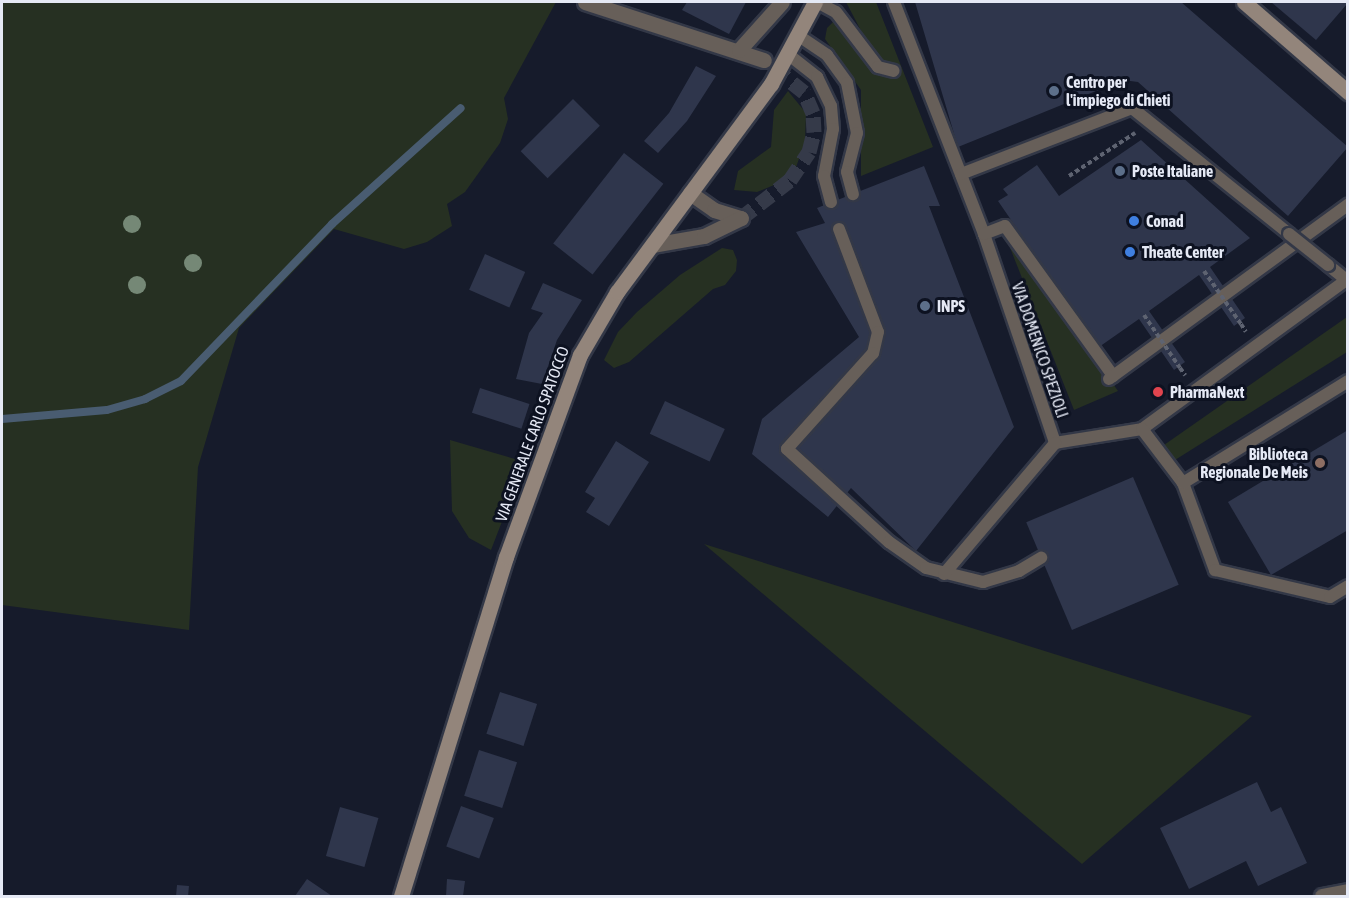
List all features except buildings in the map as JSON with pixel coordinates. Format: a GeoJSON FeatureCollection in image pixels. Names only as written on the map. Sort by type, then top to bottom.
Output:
{"type":"FeatureCollection","features":[{"type":"Feature","properties":{"kind":"main road","name":"VIA GENERALE CARLO SPATOCCO"},"geometry":{"type":"LineString","coordinates":[[401,897],[506,557],[574,368],[602,315],[789,55],[816,2]]}},
{"type":"Feature","properties":{"kind":"main road"},"geometry":{"type":"LineString","coordinates":[[1244,2],[1347,92]]}},
{"type":"Feature","properties":{"kind":"street"},"geometry":{"type":"LineString","coordinates":[[585,2],[739,50],[764,60]]}},
{"type":"Feature","properties":{"kind":"street"},"geometry":{"type":"LineString","coordinates":[[739,50],[782,2]]}},
{"type":"Feature","properties":{"kind":"street"},"geometry":{"type":"LineString","coordinates":[[652,245],[704,236],[741,218],[714,210],[690,193]]}},
{"type":"Feature","properties":{"kind":"street"},"geometry":{"type":"LineString","coordinates":[[1322,897],[1347,891]]}},
{"type":"Feature","properties":{"kind":"lane"},"geometry":{"type":"LineString","coordinates":[[816,2],[836,12],[878,67],[894,71]]}},
{"type":"Feature","properties":{"kind":"lane","name":"VIA DOMENICO SPEZIOLI"},"geometry":{"type":"LineString","coordinates":[[894,2],[984,234],[1054,443],[1142,429]]}},
{"type":"Feature","properties":{"kind":"lane"},"geometry":{"type":"LineString","coordinates":[[800,36],[827,55],[847,83],[857,133],[847,172],[854,194]]}},
{"type":"Feature","properties":{"kind":"lane"},"geometry":{"type":"LineString","coordinates":[[789,55],[817,76],[831,105],[832,129],[824,176],[831,202]]}},
{"type":"Feature","properties":{"kind":"lane"},"geometry":{"type":"LineString","coordinates":[[961,174],[1132,108],[1347,280],[1142,429],[1183,483],[1215,570],[1330,597],[1347,586]]}},
{"type":"Feature","properties":{"kind":"lane"},"geometry":{"type":"LineString","coordinates":[[984,234],[1005,226],[1111,377],[1347,205]]}},
{"type":"Feature","properties":{"kind":"lane"},"geometry":{"type":"LineString","coordinates":[[839,229],[878,332],[873,353],[787,449],[889,542],[926,568],[983,582],[1019,572],[1041,558]]}},
{"type":"Feature","properties":{"kind":"lane"},"geometry":{"type":"LineString","coordinates":[[1183,483],[1347,381]]}},
{"type":"Feature","properties":{"kind":"lane"},"geometry":{"type":"LineString","coordinates":[[944,574],[1054,443]]}},
{"type":"Feature","properties":{"kind":"path"},"geometry":{"type":"LineString","coordinates":[[1069,176],[1151,122]]}},
{"type":"Feature","properties":{"kind":"path"},"geometry":{"type":"LineString","coordinates":[[1204,271],[1240,324]]}},
{"type":"Feature","properties":{"kind":"path"},"geometry":{"type":"LineString","coordinates":[[1144,315],[1180,368]]}},
{"type":"Feature","properties":{"kind":"green space"},"geometry":{"type":"Polygon","coordinates":[[[2,2],[556,2],[504,98],[508,119],[500,143],[465,192],[447,204],[452,226],[427,242],[404,249],[334,229],[239,328],[198,467],[189,630],[2,605],[2,2]]]}},
{"type":"Feature","properties":{"kind":"green space"},"geometry":{"type":"Polygon","coordinates":[[[846,2],[876,2],[933,147],[861,176],[861,90],[825,39],[827,28],[833,22],[846,32],[872,71],[884,64],[869,46],[846,2]]]}},
{"type":"Feature","properties":{"kind":"green space"},"geometry":{"type":"Polygon","coordinates":[[[788,91],[806,113],[805,142],[795,170],[784,181],[757,192],[734,190],[738,171],[771,147],[774,110],[788,91]]]}},
{"type":"Feature","properties":{"kind":"green space"},"geometry":{"type":"Polygon","coordinates":[[[1011,238],[1118,391],[1074,410],[1007,240],[1011,238]]]}},
{"type":"Feature","properties":{"kind":"green space"},"geometry":{"type":"Polygon","coordinates":[[[722,248],[733,250],[737,260],[736,271],[725,285],[713,289],[629,362],[614,368],[604,360],[618,332],[637,312],[680,275],[722,248]]]}},
{"type":"Feature","properties":{"kind":"green space"},"geometry":{"type":"Polygon","coordinates":[[[1347,317],[1347,352],[1175,460],[1164,445],[1347,317]]]}},
{"type":"Feature","properties":{"kind":"green space"},"geometry":{"type":"Polygon","coordinates":[[[450,440],[525,462],[491,550],[469,538],[452,511],[450,440]]]}},
{"type":"Feature","properties":{"kind":"green space"},"geometry":{"type":"Polygon","coordinates":[[[704,544],[1252,716],[1082,864],[704,544]]]}},
{"type":"Feature","properties":{"kind":"waterway"},"geometry":{"type":"LineString","coordinates":[[2,419],[107,410],[145,399],[181,381],[332,224],[461,108]]}},
{"type":"Feature","properties":{"kind":"tunnel"},"geometry":{"type":"LineString","coordinates":[[741,218],[790,180],[809,152],[814,132],[813,113],[804,92],[764,60]]}},
{"type":"Feature","properties":{"kind":"place","name":"Centro per l'impiego di Chieti"},"geometry":{"type":"Point","coordinates":[1054,91]}},
{"type":"Feature","properties":{"kind":"place","name":"Poste Italiane"},"geometry":{"type":"Point","coordinates":[1120,171]}},
{"type":"Feature","properties":{"kind":"place","name":"Conad"},"geometry":{"type":"Point","coordinates":[1134,221]}},
{"type":"Feature","properties":{"kind":"place","name":"Theate Center"},"geometry":{"type":"Point","coordinates":[1130,252]}},
{"type":"Feature","properties":{"kind":"place","name":"INPS"},"geometry":{"type":"Point","coordinates":[925,306]}},
{"type":"Feature","properties":{"kind":"place","name":"PharmaNext"},"geometry":{"type":"Point","coordinates":[1158,392]}},
{"type":"Feature","properties":{"kind":"place","name":"Biblioteca Regionale De Meis"},"geometry":{"type":"Point","coordinates":[1320,463]}}]}
